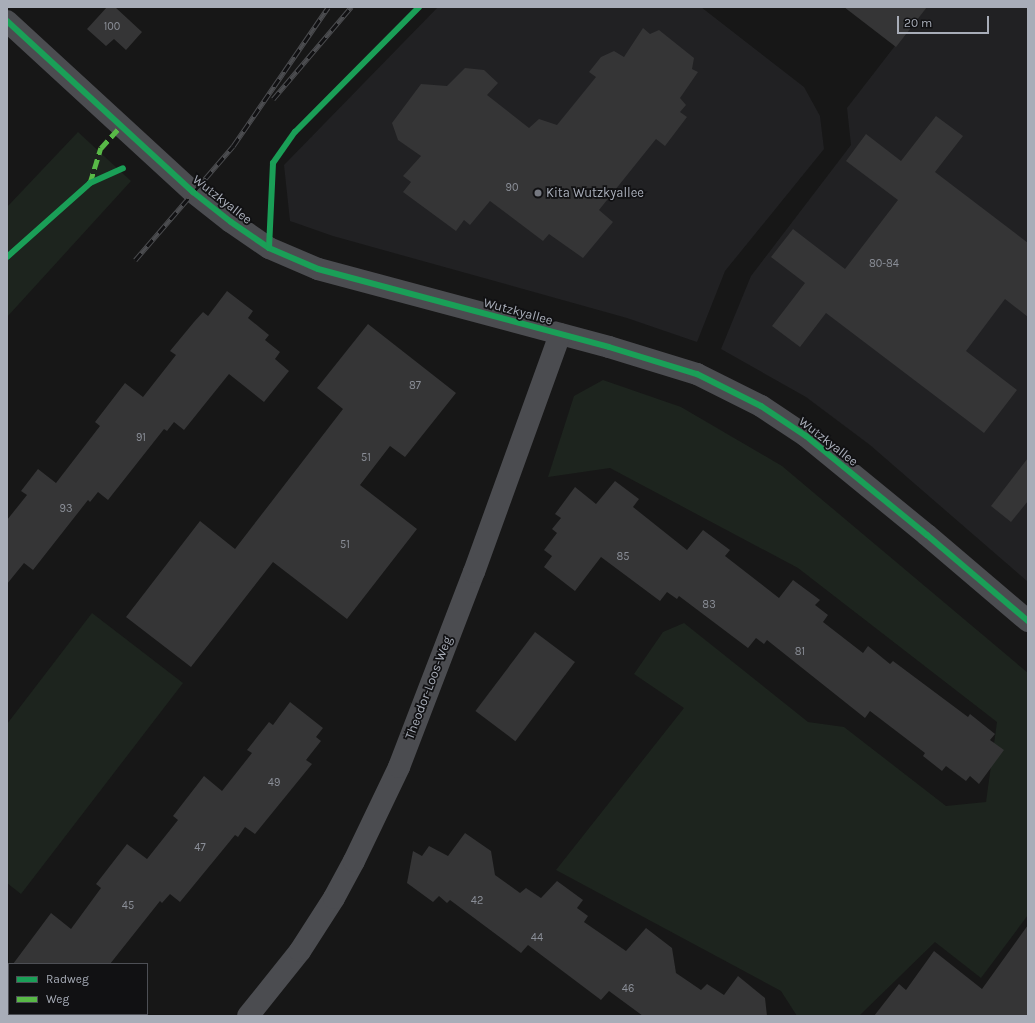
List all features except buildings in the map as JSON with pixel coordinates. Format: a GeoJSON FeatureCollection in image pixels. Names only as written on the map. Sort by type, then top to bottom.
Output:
{"type":"FeatureCollection","features":[{"type":"Feature","properties":{"kind":"street","name":"Wutzkyallee"},"geometry":{"type":"LineString","coordinates":[[7,21],[193,192],[231,222],[269,248],[318,269],[560,334],[697,374],[761,406],[812,441],[1028,621]]}},
{"type":"Feature","properties":{"kind":"street","name":"Theodor-Loos-Weg"},"geometry":{"type":"LineString","coordinates":[[248,1016],[300,951],[334,898],[354,861],[399,767],[477,564],[560,334]]}},
{"type":"Feature","properties":{"kind":"shaded area","name":"Kita Wutzkyallee"},"geometry":{"type":"Polygon","coordinates":[[[438,7],[701,7],[804,87],[820,116],[824,149],[725,271],[697,342],[627,318],[333,236],[290,221],[284,165],[438,7]]]}},
{"type":"Feature","properties":{"kind":"shaded area"},"geometry":{"type":"Polygon","coordinates":[[[925,7],[1028,7],[1028,582],[870,445],[806,397],[721,349],[751,276],[851,145],[847,108],[925,7]]]}},
{"type":"Feature","properties":{"kind":"shaded area"},"geometry":{"type":"Polygon","coordinates":[[[78,132],[131,181],[7,317],[7,207],[78,132]]]}},
{"type":"Feature","properties":{"kind":"shaded area"},"geometry":{"type":"Polygon","coordinates":[[[603,380],[681,407],[782,466],[1028,673],[1028,915],[981,978],[935,942],[859,1016],[797,1016],[781,991],[556,870],[684,708],[634,674],[663,632],[684,623],[808,722],[844,727],[946,806],[986,802],[997,722],[798,568],[610,468],[548,477],[574,396],[603,380]]]}},
{"type":"Feature","properties":{"kind":"shaded area"},"geometry":{"type":"Polygon","coordinates":[[[92,613],[183,683],[21,894],[7,883],[7,724],[92,613]]]}},
{"type":"Feature","properties":{"kind":"railway"},"geometry":{"type":"LineString","coordinates":[[135,260],[233,146],[328,7]]}},
{"type":"Feature","properties":{"kind":"railway"},"geometry":{"type":"LineString","coordinates":[[273,99],[351,7]]}},
{"type":"Feature","properties":{"kind":"marked path"},"geometry":{"type":"LineString","coordinates":[[90,183],[101,148],[121,126]]}},
{"type":"Feature","properties":{"kind":"cycle path"},"geometry":{"type":"LineString","coordinates":[[269,248],[273,163],[295,132],[419,7]]}},
{"type":"Feature","properties":{"kind":"cycle path"},"geometry":{"type":"LineString","coordinates":[[7,21],[193,192],[231,222],[269,248],[318,269],[609,347],[697,374],[761,406],[806,436],[927,535],[1028,621]]}},
{"type":"Feature","properties":{"kind":"cycle path"},"geometry":{"type":"LineString","coordinates":[[7,257],[90,183],[123,168]]}},
{"type":"Feature","properties":{"kind":"place","name":"Kita Wutzkyallee"},"geometry":{"type":"Point","coordinates":[538,193]}}]}
